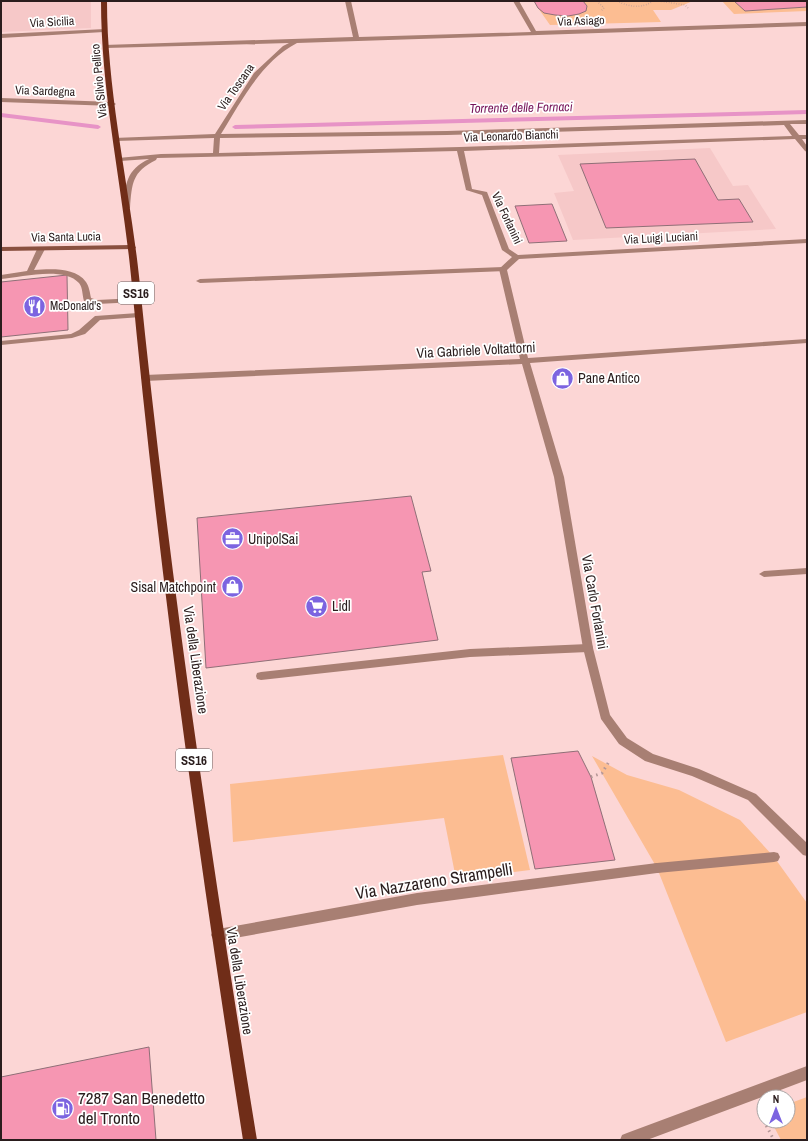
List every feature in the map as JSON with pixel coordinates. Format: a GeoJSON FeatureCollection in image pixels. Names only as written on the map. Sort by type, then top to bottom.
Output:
{"type":"FeatureCollection","features":[{"type":"Feature","properties":{"kind":"main road","name":"Via Silvio Pellico"},"geometry":{"type":"LineString","coordinates":[[104,1],[104,30],[116,139],[120,159]]}},
{"type":"Feature","properties":{"kind":"main road","name":"Via della Liberazione"},"geometry":{"type":"LineString","coordinates":[[120,159],[132,247],[151,438],[218,935],[250,1140]]}},
{"type":"Feature","properties":{"kind":"main road","name":"Via Santa Lucia"},"geometry":{"type":"LineString","coordinates":[[1,249],[132,247]]}},
{"type":"Feature","properties":{"kind":"street"},"geometry":{"type":"LineString","coordinates":[[348,1],[356,38]]}},
{"type":"Feature","properties":{"kind":"street"},"geometry":{"type":"LineString","coordinates":[[516,1],[535,34]]}},
{"type":"Feature","properties":{"kind":"street","name":"Via Asiago"},"geometry":{"type":"LineString","coordinates":[[356,38],[535,34],[807,24]]}},
{"type":"Feature","properties":{"kind":"street","name":"Via Sicilia"},"geometry":{"type":"LineString","coordinates":[[1,36],[104,30]]}},
{"type":"Feature","properties":{"kind":"street","name":"Via Toscana"},"geometry":{"type":"LineString","coordinates":[[217,136],[256,74],[284,47],[296,41],[356,38]]}},
{"type":"Feature","properties":{"kind":"street"},"geometry":{"type":"LineString","coordinates":[[106,46],[296,41]]}},
{"type":"Feature","properties":{"kind":"street","name":"Via Sardegna"},"geometry":{"type":"LineString","coordinates":[[1,100],[113,104]]}},
{"type":"Feature","properties":{"kind":"street"},"geometry":{"type":"LineString","coordinates":[[784,122],[807,150]]}},
{"type":"Feature","properties":{"kind":"street","name":"Via Leonardo Bianchi"},"geometry":{"type":"LineString","coordinates":[[116,139],[807,122]]}},
{"type":"Feature","properties":{"kind":"street"},"geometry":{"type":"LineString","coordinates":[[216,154],[217,136]]}},
{"type":"Feature","properties":{"kind":"street","name":"Via Leonardo Bianchi"},"geometry":{"type":"LineString","coordinates":[[120,159],[216,154],[460,149],[807,137]]}},
{"type":"Feature","properties":{"kind":"street","name":"Via Forlanini"},"geometry":{"type":"LineString","coordinates":[[460,149],[469,190],[485,193],[506,250],[517,257]]}},
{"type":"Feature","properties":{"kind":"street","name":"Via Leonardo Bianchi"},"geometry":{"type":"LineString","coordinates":[[127,208],[130,178],[142,164],[160,156]]}},
{"type":"Feature","properties":{"kind":"street","name":"Via Luigi Luciani"},"geometry":{"type":"LineString","coordinates":[[517,257],[807,241]]}},
{"type":"Feature","properties":{"kind":"street"},"geometry":{"type":"LineString","coordinates":[[29,274],[41,249]]}},
{"type":"Feature","properties":{"kind":"street"},"geometry":{"type":"LineString","coordinates":[[200,281],[503,269],[517,257]]}},
{"type":"Feature","properties":{"kind":"street","name":"Via Carlo Forlanini"},"geometry":{"type":"LineString","coordinates":[[503,269],[525,361],[559,477],[588,648],[605,716],[623,741],[649,758],[695,772],[752,797],[807,851]]}},
{"type":"Feature","properties":{"kind":"street"},"geometry":{"type":"LineString","coordinates":[[1,277],[63,272],[75,276],[84,284],[87,300],[98,302],[137,300]]}},
{"type":"Feature","properties":{"kind":"street"},"geometry":{"type":"LineString","coordinates":[[1,344],[72,336],[82,332],[98,318],[138,315]]}},
{"type":"Feature","properties":{"kind":"street","name":"Via Gabriele Voltattorni"},"geometry":{"type":"LineString","coordinates":[[145,378],[525,361],[807,341]]}},
{"type":"Feature","properties":{"kind":"street"},"geometry":{"type":"LineString","coordinates":[[764,574],[807,571]]}},
{"type":"Feature","properties":{"kind":"street"},"geometry":{"type":"LineString","coordinates":[[261,676],[470,653],[588,648]]}},
{"type":"Feature","properties":{"kind":"street","name":"Via Nazzareno Strampelli"},"geometry":{"type":"LineString","coordinates":[[218,935],[417,899],[657,868],[774,857]]}},
{"type":"Feature","properties":{"kind":"street"},"geometry":{"type":"LineString","coordinates":[[627,1140],[807,1073]]}},
{"type":"Feature","properties":{"kind":"path"},"geometry":{"type":"LineString","coordinates":[[597,1],[604,8],[601,11]]}},
{"type":"Feature","properties":{"kind":"path"},"geometry":{"type":"LineString","coordinates":[[618,1],[624,4],[636,6],[647,5],[653,1]]}},
{"type":"Feature","properties":{"kind":"path"},"geometry":{"type":"LineString","coordinates":[[591,777],[602,773],[623,741]]}},
{"type":"Feature","properties":{"kind":"path"},"geometry":{"type":"LineString","coordinates":[[768,1129],[774,1140]]}},
{"type":"Feature","properties":{"kind":"shaded area"},"geometry":{"type":"Polygon","coordinates":[[[1,1],[91,1],[91,28],[1,32],[1,1]]]}},
{"type":"Feature","properties":{"kind":"shaded area"},"geometry":{"type":"Polygon","coordinates":[[[583,1],[693,1],[671,10],[653,10],[661,22],[550,25],[538,8],[549,14],[562,16],[575,15],[586,11],[587,6],[583,1]]]}},
{"type":"Feature","properties":{"kind":"shaded area"},"geometry":{"type":"Polygon","coordinates":[[[722,1],[734,1],[745,11],[807,7],[807,11],[734,14],[722,1]]]}},
{"type":"Feature","properties":{"kind":"shaded area"},"geometry":{"type":"Polygon","coordinates":[[[710,148],[733,186],[748,185],[776,229],[573,240],[554,193],[574,191],[558,155],[710,148]]]}},
{"type":"Feature","properties":{"kind":"shaded area"},"geometry":{"type":"Polygon","coordinates":[[[503,755],[530,870],[456,879],[444,818],[233,842],[230,784],[503,755]]]}},
{"type":"Feature","properties":{"kind":"shaded area"},"geometry":{"type":"Polygon","coordinates":[[[592,756],[627,775],[679,790],[740,820],[774,857],[807,903],[807,1012],[726,1042],[657,868],[592,756]]]}},
{"type":"Feature","properties":{"kind":"shaded area"},"geometry":{"type":"Polygon","coordinates":[[[807,1097],[807,1140],[781,1140],[775,1129],[796,1129],[796,1101],[807,1097]]]}},
{"type":"Feature","properties":{"kind":"building"},"geometry":{"type":"Polygon","coordinates":[[[534,1],[583,1],[587,6],[586,11],[579,14],[568,16],[555,15],[544,13],[538,8],[534,1]]]}},
{"type":"Feature","properties":{"kind":"building"},"geometry":{"type":"Polygon","coordinates":[[[734,1],[807,1],[807,7],[745,11],[734,1]]]}},
{"type":"Feature","properties":{"kind":"building"},"geometry":{"type":"Polygon","coordinates":[[[695,159],[718,200],[739,199],[753,222],[606,228],[580,164],[695,159]]]}},
{"type":"Feature","properties":{"kind":"building"},"geometry":{"type":"Polygon","coordinates":[[[552,204],[567,241],[529,243],[515,206],[552,204]]]}},
{"type":"Feature","properties":{"kind":"building","name":"McDonald's"},"geometry":{"type":"Polygon","coordinates":[[[67,275],[68,330],[1,337],[1,282],[67,275]]]}},
{"type":"Feature","properties":{"kind":"building","name":"Lidl"},"geometry":{"type":"Polygon","coordinates":[[[411,496],[431,571],[422,572],[438,640],[206,668],[197,518],[411,496]]]}},
{"type":"Feature","properties":{"kind":"building"},"geometry":{"type":"Polygon","coordinates":[[[578,751],[591,777],[615,860],[535,869],[511,758],[578,751]]]}},
{"type":"Feature","properties":{"kind":"building"},"geometry":{"type":"Polygon","coordinates":[[[149,1047],[156,1140],[1,1140],[1,1077],[149,1047]]]}},
{"type":"Feature","properties":{"kind":"waterway","name":"Torrente delle Fornaci"},"geometry":{"type":"LineString","coordinates":[[235,127],[807,112]]}},
{"type":"Feature","properties":{"kind":"waterway","name":"Torrente delle Fornaci"},"geometry":{"type":"LineString","coordinates":[[1,115],[98,127]]}},
{"type":"Feature","properties":{"kind":"place","name":"McDonald's"},"geometry":{"type":"Point","coordinates":[34,306]}},
{"type":"Feature","properties":{"kind":"place","name":"Pane Antico"},"geometry":{"type":"Point","coordinates":[563,378]}},
{"type":"Feature","properties":{"kind":"place","name":"UnipolSai"},"geometry":{"type":"Point","coordinates":[232,539]}},
{"type":"Feature","properties":{"kind":"place","name":"Sisal Matchpoint"},"geometry":{"type":"Point","coordinates":[232,587]}},
{"type":"Feature","properties":{"kind":"place","name":"Lidl"},"geometry":{"type":"Point","coordinates":[316,606]}},
{"type":"Feature","properties":{"kind":"place","name":"7287 San Benedetto del Tronto"},"geometry":{"type":"Point","coordinates":[63,1108]}}]}
